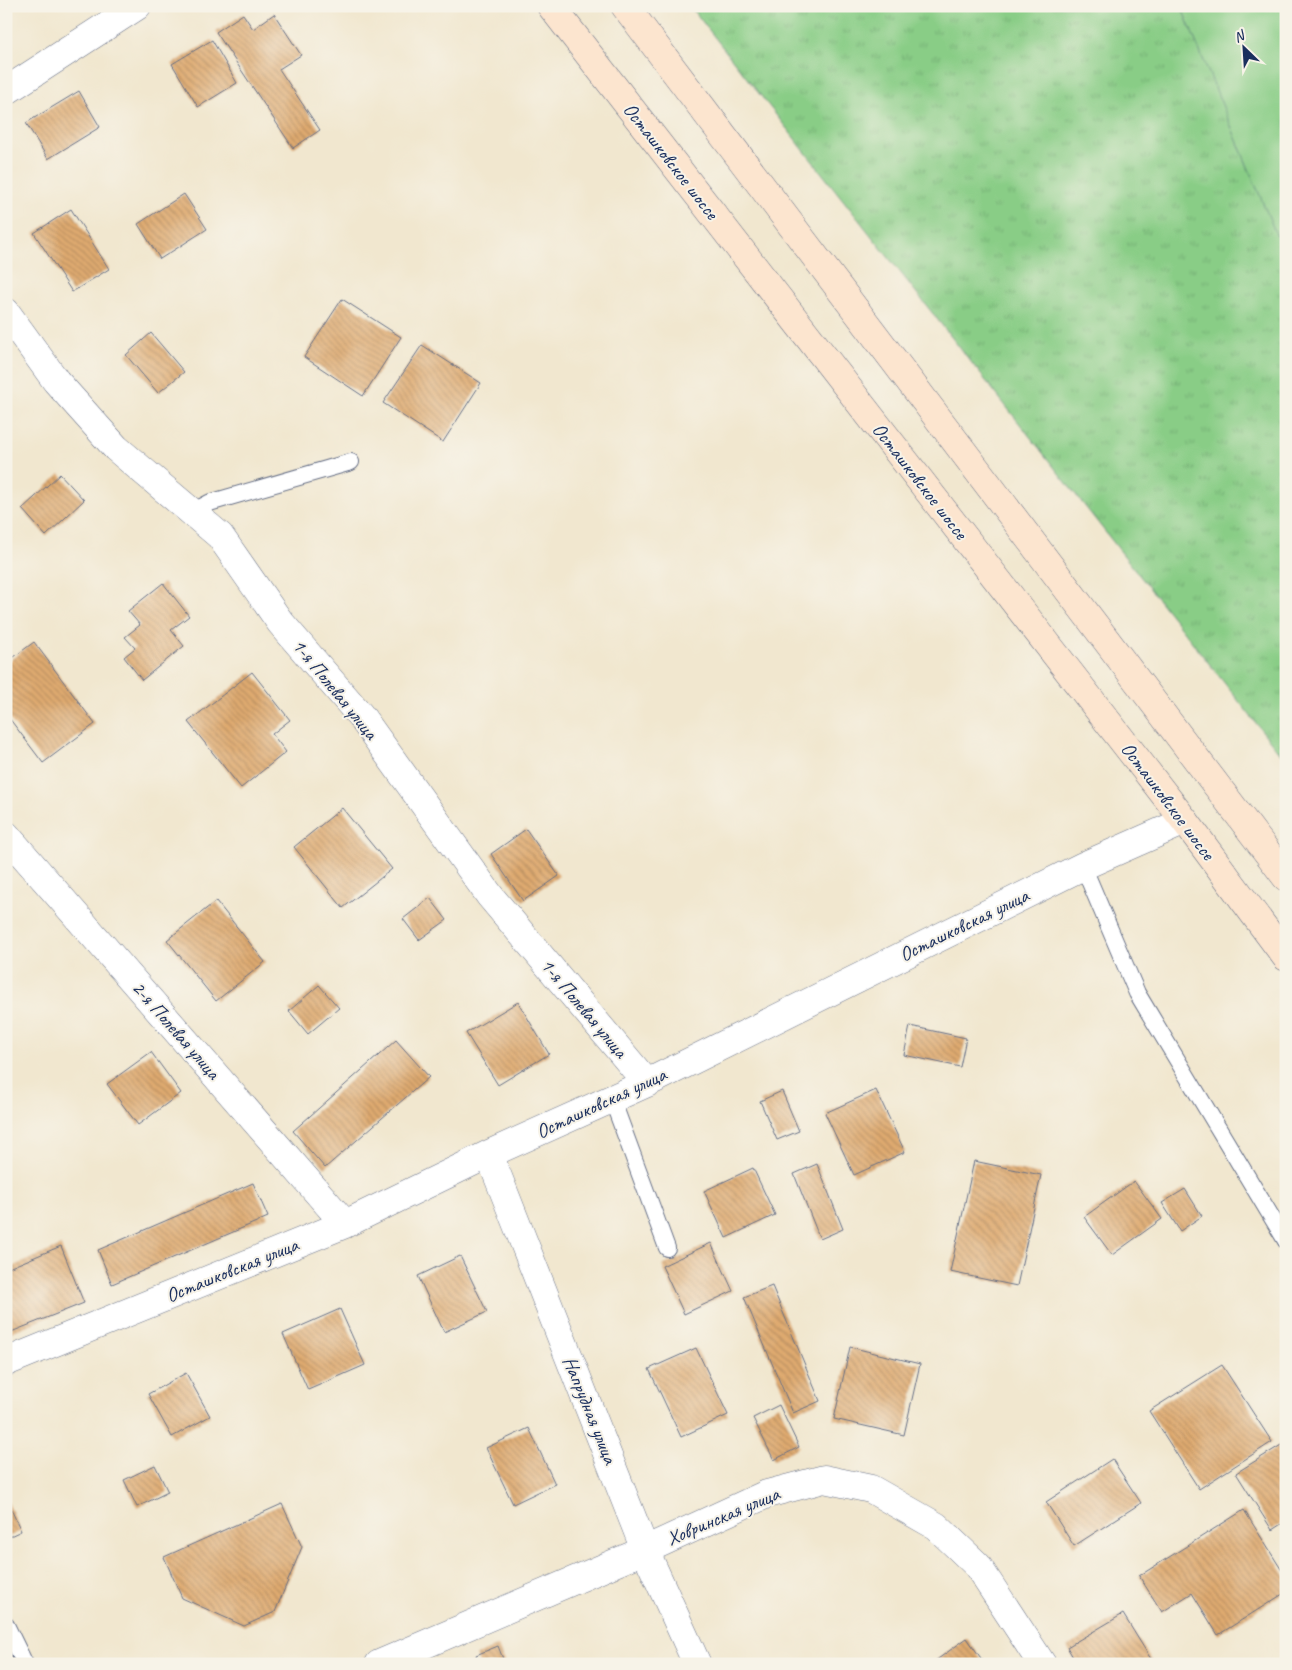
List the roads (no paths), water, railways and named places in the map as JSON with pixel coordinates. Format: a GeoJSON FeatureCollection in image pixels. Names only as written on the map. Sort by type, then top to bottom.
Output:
{"type":"FeatureCollection","features":[{"type":"Feature","properties":{"kind":"main road","name":"Осташковское шоссе"},"geometry":{"type":"LineString","coordinates":[[551,6],[1185,821],[1286,957]]}},
{"type":"Feature","properties":{"kind":"main road"},"geometry":{"type":"LineString","coordinates":[[624,6],[1286,877]]}},
{"type":"Feature","properties":{"kind":"street"},"geometry":{"type":"LineString","coordinates":[[6,90],[137,6]]}},
{"type":"Feature","properties":{"kind":"street","name":"1-я Полевая улица"},"geometry":{"type":"LineString","coordinates":[[6,312],[56,381],[116,448],[220,536],[280,622],[360,715],[490,896],[647,1083]]}},
{"type":"Feature","properties":{"kind":"street","name":"Осташковская улица"},"geometry":{"type":"LineString","coordinates":[[6,1362],[345,1224],[489,1154],[647,1083],[1083,866],[1185,821]]}},
{"type":"Feature","properties":{"kind":"street","name":"2-я Полевая улица"},"geometry":{"type":"LineString","coordinates":[[6,835],[345,1224]]}},
{"type":"Feature","properties":{"kind":"street","name":"Напрудная улица"},"geometry":{"type":"LineString","coordinates":[[489,1154],[645,1550],[697,1664]]}},
{"type":"Feature","properties":{"kind":"street","name":"Ховринская улица"},"geometry":{"type":"LineString","coordinates":[[379,1664],[645,1550],[767,1494],[824,1480],[871,1489],[936,1526],[977,1565],[1042,1664]]}},
{"type":"Feature","properties":{"kind":"lane"},"geometry":{"type":"LineString","coordinates":[[192,512],[209,503],[351,462]]}},
{"type":"Feature","properties":{"kind":"lane"},"geometry":{"type":"LineString","coordinates":[[1083,866],[1137,993],[1286,1241]]}},
{"type":"Feature","properties":{"kind":"lane"},"geometry":{"type":"LineString","coordinates":[[612,1098],[667,1248]]}},
{"type":"Feature","properties":{"kind":"lane"},"geometry":{"type":"LineString","coordinates":[[6,1625],[25,1664]]}}]}
